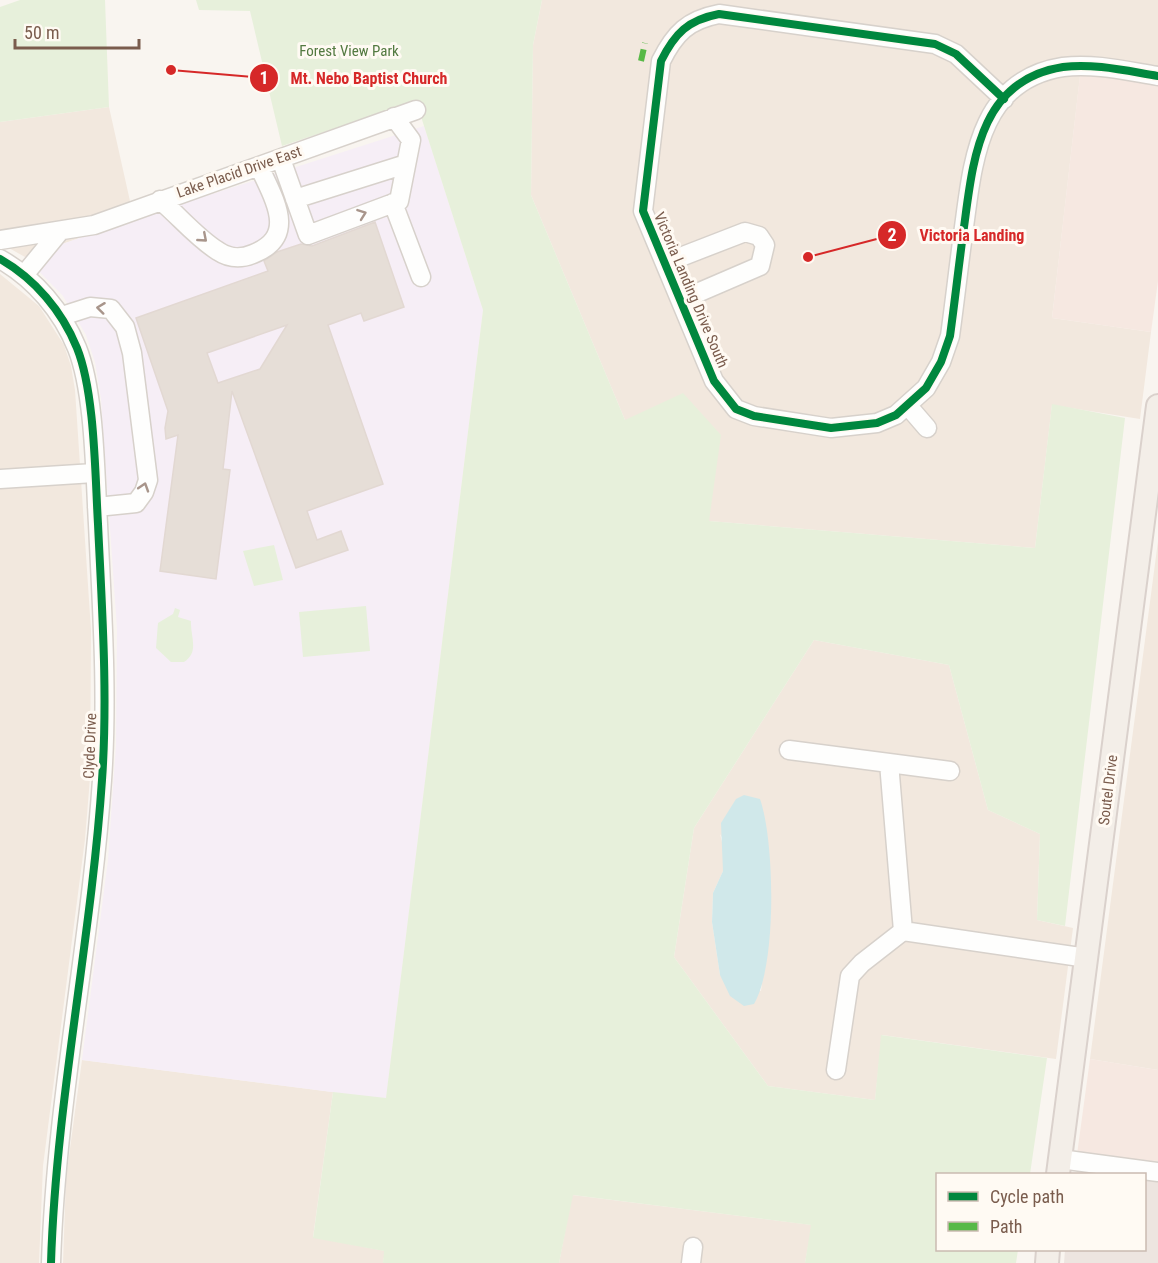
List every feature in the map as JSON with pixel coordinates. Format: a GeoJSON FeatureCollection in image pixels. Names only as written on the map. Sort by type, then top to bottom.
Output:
{"type":"FeatureCollection","features":[{"type":"Feature","properties":{"kind":"main road","name":"Soutel Drive"},"geometry":{"type":"LineString","coordinates":[[1059,1167],[1158,406]]}},
{"type":"Feature","properties":{"kind":"street","name":"Victoria Landing Drive South"},"geometry":{"type":"LineString","coordinates":[[1004,99],[956,54],[935,44],[719,14],[701,17],[685,26],[672,40],[661,62],[643,192],[643,210],[714,381],[736,409],[754,416],[831,428],[877,423],[896,415],[908,406],[931,379],[941,362],[950,336],[974,156],[988,120],[1004,99],[1022,84],[1062,68],[1087,66],[1158,76]]}},
{"type":"Feature","properties":{"kind":"street","name":"Lake Placid Drive East"},"geometry":{"type":"LineString","coordinates":[[0,240],[94,225],[416,110]]}},
{"type":"Feature","properties":{"kind":"street"},"geometry":{"type":"LineString","coordinates":[[281,159],[308,235],[399,201],[411,140],[394,117]]}},
{"type":"Feature","properties":{"kind":"street"},"geometry":{"type":"LineString","coordinates":[[295,199],[406,164]]}},
{"type":"Feature","properties":{"kind":"street"},"geometry":{"type":"LineString","coordinates":[[160,200],[218,252],[234,259],[246,257],[273,243],[279,233],[276,208],[259,166]]}},
{"type":"Feature","properties":{"kind":"street"},"geometry":{"type":"LineString","coordinates":[[393,203],[421,277]]}},
{"type":"Feature","properties":{"kind":"street"},"geometry":{"type":"LineString","coordinates":[[24,275],[60,231]]}},
{"type":"Feature","properties":{"kind":"street"},"geometry":{"type":"LineString","coordinates":[[665,263],[745,232],[759,236],[765,245],[760,266],[681,300]]}},
{"type":"Feature","properties":{"kind":"street","name":"Clyde Drive"},"geometry":{"type":"LineString","coordinates":[[0,259],[24,275],[62,316],[83,366],[97,507],[105,701],[102,778],[57,1163],[51,1263]]}},
{"type":"Feature","properties":{"kind":"street"},"geometry":{"type":"LineString","coordinates":[[62,316],[90,307],[111,309],[124,327],[132,353],[148,480],[144,492],[136,502],[97,507]]}},
{"type":"Feature","properties":{"kind":"street"},"geometry":{"type":"LineString","coordinates":[[908,406],[927,428]]}},
{"type":"Feature","properties":{"kind":"street"},"geometry":{"type":"LineString","coordinates":[[0,479],[94,473]]}},
{"type":"Feature","properties":{"kind":"street"},"geometry":{"type":"LineString","coordinates":[[789,750],[950,771]]}},
{"type":"Feature","properties":{"kind":"street"},"geometry":{"type":"LineString","coordinates":[[889,763],[903,932]]}},
{"type":"Feature","properties":{"kind":"street"},"geometry":{"type":"LineString","coordinates":[[836,1070],[850,976],[862,963],[903,932],[1087,958]]}},
{"type":"Feature","properties":{"kind":"street"},"geometry":{"type":"LineString","coordinates":[[1059,1167],[1158,1172]]}},
{"type":"Feature","properties":{"kind":"shaded area"},"geometry":{"type":"Polygon","coordinates":[[[542,0],[1158,0],[1158,85],[1080,76],[1052,318],[1151,332],[1140,419],[1052,405],[1035,548],[709,521],[625,420],[531,195],[533,45],[542,0]]]}},
{"type":"Feature","properties":{"kind":"shaded area"},"geometry":{"type":"Polygon","coordinates":[[[1080,75],[1158,85],[1158,281],[1151,332],[1052,318],[1080,75]]]}},
{"type":"Feature","properties":{"kind":"shaded area"},"geometry":{"type":"Polygon","coordinates":[[[109,107],[134,219],[25,257],[0,243],[0,122],[109,107]]]}},
{"type":"Feature","properties":{"kind":"shaded area"},"geometry":{"type":"Polygon","coordinates":[[[424,126],[483,310],[386,1099],[82,1060],[108,860],[116,745],[117,629],[101,399],[95,362],[86,335],[63,296],[25,257],[134,219],[424,126]]]}},
{"type":"Feature","properties":{"kind":"shaded area"},"geometry":{"type":"Polygon","coordinates":[[[0,274],[39,306],[64,345],[71,366],[75,390],[91,630],[90,778],[85,839],[43,1166],[39,1263],[0,1263],[0,274]]]}},
{"type":"Feature","properties":{"kind":"shaded area"},"geometry":{"type":"Polygon","coordinates":[[[1158,541],[1158,1070],[1090,1059],[1158,541]]]}},
{"type":"Feature","properties":{"kind":"shaded area"},"geometry":{"type":"Polygon","coordinates":[[[814,640],[949,665],[988,810],[1040,834],[1037,920],[1073,928],[1056,1059],[882,1035],[875,1100],[768,1086],[674,957],[694,828],[814,640]],[[720,834],[724,850],[723,871],[713,893],[712,922],[720,975],[761,991],[771,915],[720,834]]]}},
{"type":"Feature","properties":{"kind":"shaded area"},"geometry":{"type":"Polygon","coordinates":[[[1090,1059],[1158,1070],[1158,1181],[1146,1179],[1146,1173],[1103,1173],[1075,1169],[1090,1059]]]}},
{"type":"Feature","properties":{"kind":"shaded area"},"geometry":{"type":"Polygon","coordinates":[[[82,1060],[333,1092],[313,1237],[385,1251],[383,1263],[63,1263],[66,1178],[82,1060]]]}},
{"type":"Feature","properties":{"kind":"shaded area"},"geometry":{"type":"Polygon","coordinates":[[[1146,1179],[1158,1181],[1158,1263],[1064,1263],[1065,1251],[1146,1251],[1146,1179]]]}},
{"type":"Feature","properties":{"kind":"shaded area"},"geometry":{"type":"Polygon","coordinates":[[[572,1195],[812,1225],[805,1263],[559,1263],[572,1195]]]}},
{"type":"Feature","properties":{"kind":"green space"},"geometry":{"type":"Polygon","coordinates":[[[20,0],[105,0],[109,107],[0,122],[0,7],[20,0]]]}},
{"type":"Feature","properties":{"kind":"green space","name":"Forest View Park"},"geometry":{"type":"Polygon","coordinates":[[[196,0],[542,0],[533,45],[531,195],[625,420],[683,393],[721,435],[709,521],[1035,548],[1052,404],[1125,418],[1065,926],[1037,920],[1040,834],[988,810],[949,665],[814,640],[694,828],[674,957],[768,1086],[875,1100],[881,1035],[1047,1058],[1030,1173],[936,1173],[936,1251],[1018,1251],[1016,1263],[805,1263],[811,1225],[573,1195],[559,1263],[383,1263],[384,1251],[313,1238],[333,1092],[386,1098],[483,310],[416,101],[282,146],[250,11],[199,10],[196,0]]]}},
{"type":"Feature","properties":{"kind":"green space"},"geometry":{"type":"Polygon","coordinates":[[[274,545],[283,580],[254,586],[243,551],[274,545]]]}},
{"type":"Feature","properties":{"kind":"green space"},"geometry":{"type":"Polygon","coordinates":[[[366,606],[370,651],[303,657],[299,612],[366,606]]]}},
{"type":"Feature","properties":{"kind":"green space"},"geometry":{"type":"Polygon","coordinates":[[[175,608],[180,610],[178,617],[191,621],[193,649],[189,658],[184,662],[171,662],[156,648],[158,623],[173,614],[175,608]]]}},
{"type":"Feature","properties":{"kind":"water"},"geometry":{"type":"Polygon","coordinates":[[[744,795],[760,799],[765,819],[771,872],[771,903],[767,962],[761,986],[754,1004],[744,1006],[730,996],[720,975],[712,922],[713,893],[723,871],[721,823],[736,799],[744,795]]]}},
{"type":"Feature","properties":{"kind":"building"},"geometry":{"type":"Polygon","coordinates":[[[375,222],[404,307],[364,321],[361,313],[328,325],[383,484],[307,511],[317,540],[341,531],[348,550],[296,568],[232,391],[223,469],[230,470],[216,579],[160,571],[178,435],[166,439],[168,411],[136,318],[268,271],[264,261],[277,252],[301,244],[312,246],[375,222]],[[287,325],[207,353],[218,383],[260,369],[287,325]]]}},
{"type":"Feature","properties":{"kind":"marked path"},"geometry":{"type":"LineString","coordinates":[[641,61],[645,43]]}},
{"type":"Feature","properties":{"kind":"cycle path"},"geometry":{"type":"LineString","coordinates":[[1004,99],[956,54],[935,44],[719,14],[699,20],[677,35],[661,61],[643,211],[714,381],[736,409],[754,416],[831,428],[877,423],[896,415],[926,388],[941,362],[950,336],[971,176],[985,127],[997,106],[1013,88],[1035,75],[1063,67],[1099,67],[1158,76]]}},
{"type":"Feature","properties":{"kind":"cycle path"},"geometry":{"type":"LineString","coordinates":[[0,259],[36,286],[64,321],[71,334],[83,366],[91,411],[96,482],[103,620],[104,748],[97,841],[66,1082],[54,1202],[51,1263]]}},
{"type":"Feature","properties":{"kind":"place","name":"Mt. Nebo Baptist Church"},"geometry":{"type":"Point","coordinates":[171,70]}},
{"type":"Feature","properties":{"kind":"place","name":"Victoria Landing"},"geometry":{"type":"Point","coordinates":[808,257]}}]}
